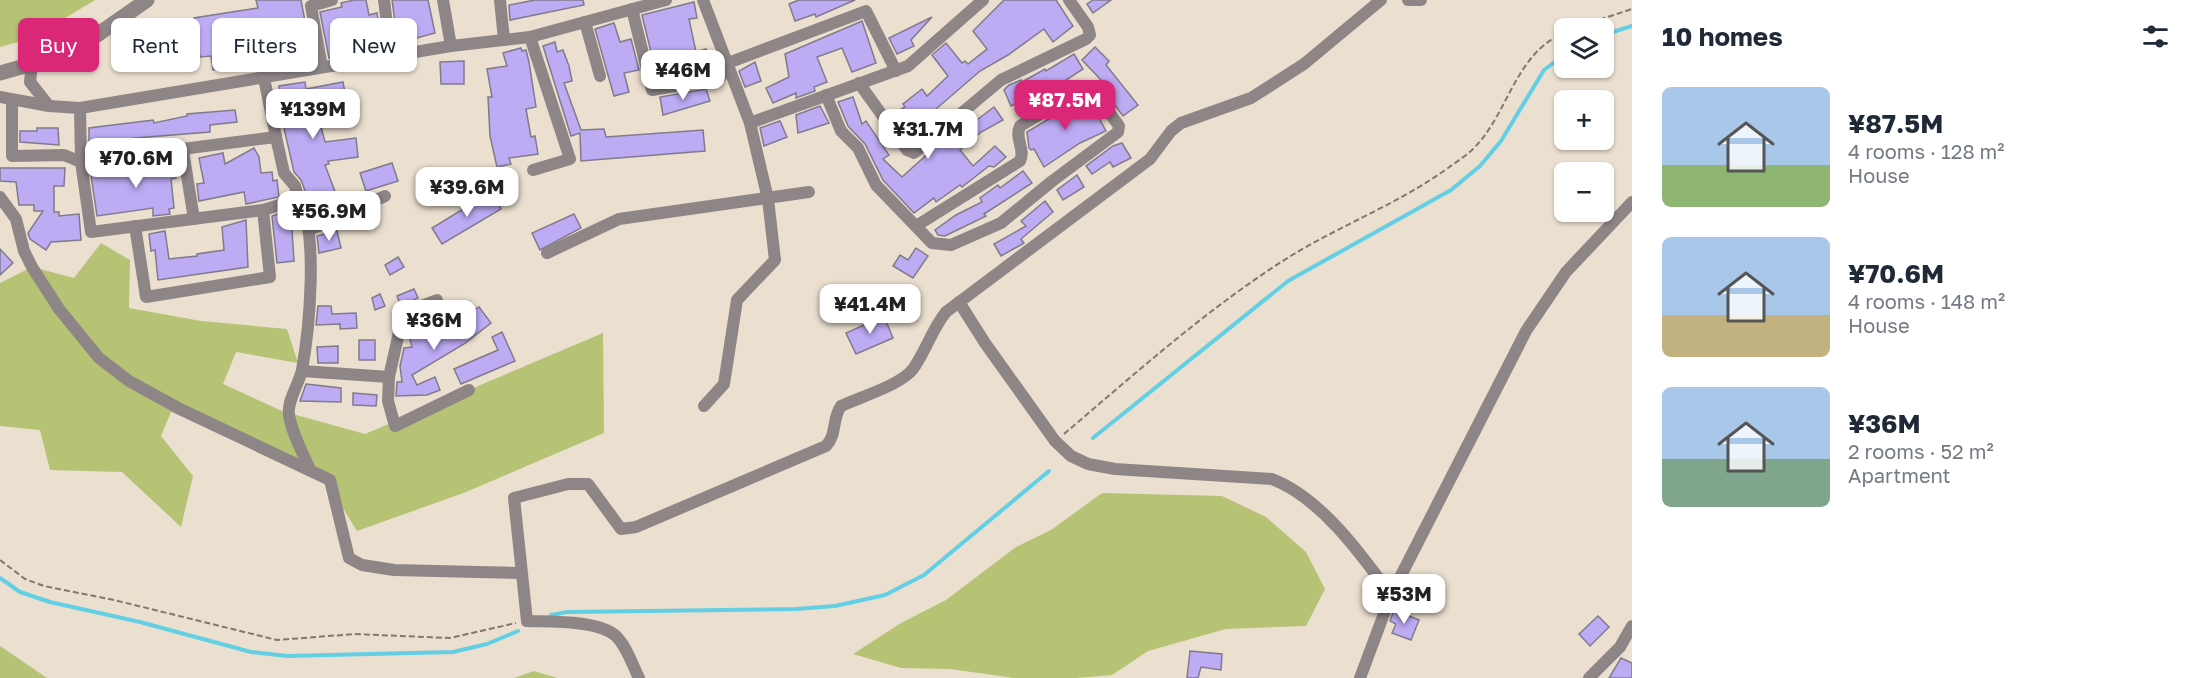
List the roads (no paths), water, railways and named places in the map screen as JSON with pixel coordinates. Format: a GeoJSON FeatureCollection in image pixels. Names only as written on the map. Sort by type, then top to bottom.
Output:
{"type":"FeatureCollection","features":[{"type":"Feature","properties":{"kind":"street"},"geometry":{"type":"LineString","coordinates":[[99,33],[147,0]]}},
{"type":"Feature","properties":{"kind":"street"},"geometry":{"type":"LineString","coordinates":[[322,68],[311,6],[332,0]]}},
{"type":"Feature","properties":{"kind":"street"},"geometry":{"type":"LineString","coordinates":[[384,0],[386,18]]}},
{"type":"Feature","properties":{"kind":"street"},"geometry":{"type":"LineString","coordinates":[[443,0],[451,46]]}},
{"type":"Feature","properties":{"kind":"street"},"geometry":{"type":"LineString","coordinates":[[500,0],[504,40]]}},
{"type":"Feature","properties":{"kind":"street"},"geometry":{"type":"LineString","coordinates":[[417,52],[530,37],[666,0]]}},
{"type":"Feature","properties":{"kind":"street"},"geometry":{"type":"LineString","coordinates":[[703,0],[750,123],[768,199],[775,260],[737,300],[724,384],[705,406]]}},
{"type":"Feature","properties":{"kind":"street"},"geometry":{"type":"LineString","coordinates":[[750,123],[908,66],[984,0]]}},
{"type":"Feature","properties":{"kind":"street"},"geometry":{"type":"LineString","coordinates":[[860,83],[907,150],[914,153],[1001,80],[1086,39],[1090,35],[1088,27],[1069,0]]}},
{"type":"Feature","properties":{"kind":"street"},"geometry":{"type":"LineString","coordinates":[[639,678],[624,647],[609,632],[577,623],[527,621],[514,498],[568,484],[588,484],[621,529],[636,527],[826,446],[831,441],[836,412],[841,406],[902,379],[912,370],[934,326],[946,312],[1150,159],[1171,131],[1181,123],[1251,98],[1304,64],[1381,0]]}},
{"type":"Feature","properties":{"kind":"street"},"geometry":{"type":"LineString","coordinates":[[1408,0],[1421,0]]}},
{"type":"Feature","properties":{"kind":"street"},"geometry":{"type":"LineString","coordinates":[[632,9],[652,90],[720,78],[728,63],[866,11],[896,71]]}},
{"type":"Feature","properties":{"kind":"street"},"geometry":{"type":"LineString","coordinates":[[585,22],[600,76]]}},
{"type":"Feature","properties":{"kind":"street"},"geometry":{"type":"LineString","coordinates":[[530,37],[570,159],[533,170]]}},
{"type":"Feature","properties":{"kind":"street"},"geometry":{"type":"LineString","coordinates":[[276,137],[183,151],[81,162],[64,155],[12,156],[6,99],[80,108],[330,67]]}},
{"type":"Feature","properties":{"kind":"street"},"geometry":{"type":"LineString","coordinates":[[0,73],[18,68]]}},
{"type":"Feature","properties":{"kind":"street"},"geometry":{"type":"LineString","coordinates":[[31,72],[30,82],[49,106]]}},
{"type":"Feature","properties":{"kind":"street"},"geometry":{"type":"LineString","coordinates":[[264,78],[284,173],[295,186],[306,210],[309,230],[310,298],[302,371],[288,413],[310,470]]}},
{"type":"Feature","properties":{"kind":"street"},"geometry":{"type":"LineString","coordinates":[[826,95],[841,131],[858,148],[876,186],[932,243],[951,245],[1001,223],[1118,132],[1119,126],[1092,88],[1085,87],[1020,126],[1017,136],[1023,153],[1020,161],[916,226]]}},
{"type":"Feature","properties":{"kind":"street"},"geometry":{"type":"LineString","coordinates":[[80,108],[81,162],[91,232],[263,210],[299,199]]}},
{"type":"Feature","properties":{"kind":"street"},"geometry":{"type":"LineString","coordinates":[[183,151],[194,219]]}},
{"type":"Feature","properties":{"kind":"street"},"geometry":{"type":"LineString","coordinates":[[548,253],[619,219],[810,192]]}},
{"type":"Feature","properties":{"kind":"street"},"geometry":{"type":"LineString","coordinates":[[309,230],[385,196]]}},
{"type":"Feature","properties":{"kind":"street"},"geometry":{"type":"LineString","coordinates":[[0,197],[16,219],[24,251],[32,267],[58,309],[99,358],[129,381],[180,409],[330,480],[349,558],[362,565],[394,570],[521,573]]}},
{"type":"Feature","properties":{"kind":"street"},"geometry":{"type":"LineString","coordinates":[[1360,678],[1391,595],[1537,312],[1566,272],[1632,201]]}},
{"type":"Feature","properties":{"kind":"street"},"geometry":{"type":"LineString","coordinates":[[135,226],[146,297],[270,277],[263,210]]}},
{"type":"Feature","properties":{"kind":"street"},"geometry":{"type":"LineString","coordinates":[[437,300],[413,309],[400,328],[389,377],[388,401],[396,426],[469,390]]}},
{"type":"Feature","properties":{"kind":"street"},"geometry":{"type":"LineString","coordinates":[[959,302],[985,343],[1055,441],[1071,456],[1097,465],[1272,479],[1288,485],[1304,495],[1366,561],[1391,595]]}},
{"type":"Feature","properties":{"kind":"street"},"geometry":{"type":"LineString","coordinates":[[302,371],[389,377]]}},
{"type":"Feature","properties":{"kind":"street"},"geometry":{"type":"LineString","coordinates":[[1589,678],[1620,647],[1632,626]]}},
{"type":"Feature","properties":{"kind":"waterway"},"geometry":{"type":"LineString","coordinates":[[1614,32],[1632,26]]}},
{"type":"Feature","properties":{"kind":"waterway"},"geometry":{"type":"LineString","coordinates":[[1093,438],[1288,281],[1451,190],[1480,166],[1501,141],[1544,70],[1554,62]]}},
{"type":"Feature","properties":{"kind":"waterway"},"geometry":{"type":"LineString","coordinates":[[551,615],[567,612],[796,609],[835,606],[885,595],[924,575],[1049,471]]}},
{"type":"Feature","properties":{"kind":"waterway"},"geometry":{"type":"LineString","coordinates":[[0,578],[20,592],[50,602],[140,622],[251,652],[287,656],[453,652],[487,644],[518,631]]}}]}
